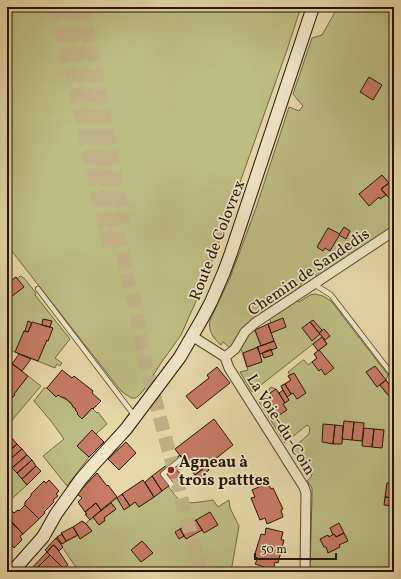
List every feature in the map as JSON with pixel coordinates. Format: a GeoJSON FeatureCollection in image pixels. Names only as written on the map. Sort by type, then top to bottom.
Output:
{"type":"FeatureCollection","features":[{"type":"Feature","properties":{"kind":"street","name":"Route de Colovrex"},"geometry":{"type":"LineString","coordinates":[[12,572],[43,537],[56,514],[81,478],[117,440],[180,357],[202,319],[217,289],[231,253],[313,7]]}},
{"type":"Feature","properties":{"kind":"street","name":"Chemin de Sandedis"},"geometry":{"type":"LineString","coordinates":[[225,357],[235,349],[245,332],[255,323],[394,231]]}},
{"type":"Feature","properties":{"kind":"street"},"geometry":{"type":"LineString","coordinates":[[192,336],[225,357]]}},
{"type":"Feature","properties":{"kind":"street","name":"La Voie-du-Coin"},"geometry":{"type":"LineString","coordinates":[[225,357],[229,368],[304,486],[306,493],[305,572]]}},
{"type":"Feature","properties":{"kind":"lane"},"geometry":{"type":"LineString","coordinates":[[314,284],[331,295],[394,377]]}},
{"type":"Feature","properties":{"kind":"lane"},"geometry":{"type":"LineString","coordinates":[[38,290],[135,416]]}},
{"type":"Feature","properties":{"kind":"lane"},"geometry":{"type":"LineString","coordinates":[[171,484],[163,474],[180,460]]}},
{"type":"Feature","properties":{"kind":"green space"},"geometry":{"type":"Polygon","coordinates":[[[7,7],[301,7],[205,281],[181,335],[143,391],[136,398],[131,398],[121,391],[7,245],[7,7]]]}},
{"type":"Feature","properties":{"kind":"green space"},"geometry":{"type":"Polygon","coordinates":[[[338,7],[394,7],[394,226],[318,277],[311,271],[296,291],[236,341],[230,348],[223,342],[221,345],[213,337],[210,331],[210,320],[230,278],[256,208],[289,107],[299,111],[303,106],[293,94],[312,38],[322,35],[338,7]]]}},
{"type":"Feature","properties":{"kind":"green space"},"geometry":{"type":"Polygon","coordinates":[[[7,274],[12,280],[16,277],[17,279],[20,276],[24,278],[36,293],[35,295],[70,339],[55,358],[62,363],[60,366],[57,364],[55,368],[7,349],[7,274]]]}},
{"type":"Feature","properties":{"kind":"green space"},"geometry":{"type":"Polygon","coordinates":[[[315,294],[323,296],[331,301],[388,375],[386,380],[380,385],[392,400],[394,399],[394,572],[310,572],[312,488],[307,481],[311,477],[313,470],[291,450],[309,434],[310,428],[307,425],[285,443],[258,400],[271,387],[276,389],[279,393],[283,391],[281,386],[291,380],[288,376],[290,375],[288,372],[303,360],[308,365],[317,358],[314,354],[327,344],[322,337],[252,392],[240,372],[248,370],[241,349],[250,332],[255,330],[261,346],[257,347],[260,353],[276,348],[268,324],[271,323],[269,317],[294,300],[299,302],[310,295],[315,294]]]}},
{"type":"Feature","properties":{"kind":"green space"},"geometry":{"type":"Polygon","coordinates":[[[28,376],[41,386],[7,426],[7,402],[15,395],[14,394],[28,376]]]}},
{"type":"Feature","properties":{"kind":"green space"},"geometry":{"type":"Polygon","coordinates":[[[44,388],[47,388],[56,397],[58,395],[68,401],[76,409],[75,410],[78,415],[82,419],[92,408],[97,413],[98,412],[107,424],[96,434],[78,446],[89,457],[67,486],[43,456],[64,439],[34,401],[44,388]]]}},
{"type":"Feature","properties":{"kind":"green space"},"geometry":{"type":"Polygon","coordinates":[[[7,461],[27,485],[7,503],[7,461]]]}},
{"type":"Feature","properties":{"kind":"green space"},"geometry":{"type":"Polygon","coordinates":[[[168,486],[181,501],[188,503],[213,500],[218,507],[229,500],[230,508],[239,526],[231,572],[79,572],[56,538],[57,537],[62,544],[78,535],[91,531],[86,523],[93,517],[99,525],[105,521],[104,518],[116,509],[111,503],[117,498],[124,509],[135,502],[139,507],[168,486]]]}},
{"type":"Feature","properties":{"kind":"building"},"geometry":{"type":"Polygon","coordinates":[[[369,77],[382,85],[373,100],[360,92],[369,77]]]}},
{"type":"Feature","properties":{"kind":"building"},"geometry":{"type":"Polygon","coordinates":[[[382,175],[389,183],[381,189],[386,195],[380,199],[379,197],[369,206],[359,194],[382,175]]]}},
{"type":"Feature","properties":{"kind":"building"},"geometry":{"type":"Polygon","coordinates":[[[389,183],[394,188],[394,194],[389,198],[381,189],[389,183]]]}},
{"type":"Feature","properties":{"kind":"building"},"geometry":{"type":"Polygon","coordinates":[[[344,227],[350,231],[346,239],[339,235],[344,227]]]}},
{"type":"Feature","properties":{"kind":"building"},"geometry":{"type":"Polygon","coordinates":[[[328,228],[340,234],[330,251],[325,248],[323,251],[317,247],[328,228]]]}},
{"type":"Feature","properties":{"kind":"building"},"geometry":{"type":"Polygon","coordinates":[[[16,277],[24,287],[11,297],[7,292],[7,284],[16,277]]]}},
{"type":"Feature","properties":{"kind":"building"},"geometry":{"type":"Polygon","coordinates":[[[283,318],[286,327],[271,333],[268,324],[283,318]]]}},
{"type":"Feature","properties":{"kind":"building"},"geometry":{"type":"Polygon","coordinates":[[[43,319],[52,321],[50,327],[42,325],[43,319]]]}},
{"type":"Feature","properties":{"kind":"building"},"geometry":{"type":"Polygon","coordinates":[[[313,320],[322,330],[319,333],[310,322],[313,320]]]}},
{"type":"Feature","properties":{"kind":"building"},"geometry":{"type":"Polygon","coordinates":[[[28,321],[32,323],[28,332],[25,331],[28,321]]]}},
{"type":"Feature","properties":{"kind":"building"},"geometry":{"type":"Polygon","coordinates":[[[32,322],[53,328],[38,361],[15,352],[24,331],[28,332],[32,322]]]}},
{"type":"Feature","properties":{"kind":"building"},"geometry":{"type":"Polygon","coordinates":[[[310,322],[320,334],[312,341],[302,328],[310,322]]]}},
{"type":"Feature","properties":{"kind":"building"},"geometry":{"type":"Polygon","coordinates":[[[268,324],[274,341],[261,346],[255,330],[268,324]]]}},
{"type":"Feature","properties":{"kind":"building"},"geometry":{"type":"Polygon","coordinates":[[[324,329],[330,336],[325,340],[319,333],[324,329]]]}},
{"type":"Feature","properties":{"kind":"building"},"geometry":{"type":"Polygon","coordinates":[[[322,337],[327,344],[318,351],[313,344],[322,337]]]}},
{"type":"Feature","properties":{"kind":"building"},"geometry":{"type":"Polygon","coordinates":[[[274,341],[277,348],[260,354],[257,347],[274,341]]]}},
{"type":"Feature","properties":{"kind":"building"},"geometry":{"type":"Polygon","coordinates":[[[258,347],[262,362],[247,367],[243,353],[258,347]]]}},
{"type":"Feature","properties":{"kind":"building"},"geometry":{"type":"Polygon","coordinates":[[[271,349],[273,355],[264,358],[262,353],[271,349]]]}},
{"type":"Feature","properties":{"kind":"building"},"geometry":{"type":"Polygon","coordinates":[[[319,350],[334,368],[325,375],[321,369],[319,371],[312,362],[317,358],[314,354],[319,350]]]}},
{"type":"Feature","properties":{"kind":"building"},"geometry":{"type":"Polygon","coordinates":[[[19,354],[31,359],[22,371],[12,364],[19,354]]]}},
{"type":"Feature","properties":{"kind":"building"},"geometry":{"type":"Polygon","coordinates":[[[9,361],[28,376],[14,394],[15,395],[7,402],[7,364],[9,361]]]}},
{"type":"Feature","properties":{"kind":"building"},"geometry":{"type":"Polygon","coordinates":[[[375,366],[386,380],[377,387],[366,372],[375,366]]]}},
{"type":"Feature","properties":{"kind":"building"},"geometry":{"type":"Polygon","coordinates":[[[217,367],[230,383],[197,409],[186,396],[209,378],[207,375],[217,367]]]}},
{"type":"Feature","properties":{"kind":"building"},"geometry":{"type":"Polygon","coordinates":[[[62,370],[72,378],[74,376],[93,391],[92,393],[101,401],[82,419],[77,414],[76,409],[71,403],[58,395],[56,397],[47,388],[62,370]]]}},
{"type":"Feature","properties":{"kind":"building"},"geometry":{"type":"Polygon","coordinates":[[[294,373],[306,393],[297,399],[293,393],[291,394],[285,384],[291,380],[288,376],[294,373]]]}},
{"type":"Feature","properties":{"kind":"building"},"geometry":{"type":"Polygon","coordinates":[[[386,380],[394,391],[394,399],[392,400],[380,385],[386,380]]]}},
{"type":"Feature","properties":{"kind":"building"},"geometry":{"type":"Polygon","coordinates":[[[285,384],[291,394],[287,397],[281,386],[285,384]]]}},
{"type":"Feature","properties":{"kind":"building"},"geometry":{"type":"Polygon","coordinates":[[[276,389],[285,403],[283,404],[287,410],[273,419],[270,415],[275,412],[267,400],[273,397],[270,393],[276,389]]]}},
{"type":"Feature","properties":{"kind":"building"},"geometry":{"type":"Polygon","coordinates":[[[283,390],[289,400],[285,403],[279,393],[283,390]]]}},
{"type":"Feature","properties":{"kind":"building"},"geometry":{"type":"Polygon","coordinates":[[[214,419],[233,445],[195,475],[175,449],[214,419]]]}},
{"type":"Feature","properties":{"kind":"building"},"geometry":{"type":"Polygon","coordinates":[[[344,421],[354,422],[352,440],[342,439],[344,421]]]}},
{"type":"Feature","properties":{"kind":"building"},"geometry":{"type":"Polygon","coordinates":[[[354,422],[364,423],[362,441],[352,440],[354,422]]]}},
{"type":"Feature","properties":{"kind":"building"},"geometry":{"type":"Polygon","coordinates":[[[323,424],[335,425],[333,444],[322,442],[323,424]]]}},
{"type":"Feature","properties":{"kind":"building"},"geometry":{"type":"Polygon","coordinates":[[[335,425],[343,426],[342,444],[333,444],[335,425]]]}},
{"type":"Feature","properties":{"kind":"building"},"geometry":{"type":"Polygon","coordinates":[[[364,428],[374,429],[372,447],[362,446],[364,428]]]}},
{"type":"Feature","properties":{"kind":"building"},"geometry":{"type":"Polygon","coordinates":[[[374,429],[384,430],[382,448],[372,447],[374,429]]]}},
{"type":"Feature","properties":{"kind":"building"},"geometry":{"type":"Polygon","coordinates":[[[92,430],[104,442],[89,457],[77,446],[92,430]]]}},
{"type":"Feature","properties":{"kind":"building"},"geometry":{"type":"Polygon","coordinates":[[[11,437],[17,444],[7,453],[7,442],[11,437]]]}},
{"type":"Feature","properties":{"kind":"building"},"geometry":{"type":"Polygon","coordinates":[[[126,442],[136,453],[119,470],[108,459],[126,442]]]}},
{"type":"Feature","properties":{"kind":"building"},"geometry":{"type":"Polygon","coordinates":[[[17,444],[22,449],[7,462],[7,453],[17,444]]]}},
{"type":"Feature","properties":{"kind":"building"},"geometry":{"type":"Polygon","coordinates":[[[22,449],[27,455],[12,468],[7,462],[22,449]]]}},
{"type":"Feature","properties":{"kind":"building"},"geometry":{"type":"Polygon","coordinates":[[[27,455],[32,460],[17,473],[12,468],[27,455]]]}},
{"type":"Feature","properties":{"kind":"building"},"geometry":{"type":"Polygon","coordinates":[[[180,455],[185,462],[176,469],[180,474],[174,482],[162,491],[152,476],[180,455]]]}},
{"type":"Feature","properties":{"kind":"building"},"geometry":{"type":"Polygon","coordinates":[[[32,460],[36,466],[22,479],[17,473],[32,460]]]}},
{"type":"Feature","properties":{"kind":"building"},"geometry":{"type":"Polygon","coordinates":[[[36,466],[41,471],[27,485],[22,479],[36,466]]]}},
{"type":"Feature","properties":{"kind":"building"},"geometry":{"type":"Polygon","coordinates":[[[206,466],[209,470],[198,479],[195,475],[206,466]]]}},
{"type":"Feature","properties":{"kind":"building"},"geometry":{"type":"Polygon","coordinates":[[[97,473],[117,497],[101,510],[96,503],[85,512],[78,502],[82,498],[77,494],[97,473]]]}},
{"type":"Feature","properties":{"kind":"building"},"geometry":{"type":"Polygon","coordinates":[[[152,476],[162,491],[154,497],[145,482],[152,476]]]}},
{"type":"Feature","properties":{"kind":"building"},"geometry":{"type":"Polygon","coordinates":[[[49,480],[59,491],[56,494],[58,496],[53,500],[54,502],[39,519],[25,505],[25,502],[44,481],[46,483],[49,480]]]}},
{"type":"Feature","properties":{"kind":"building"},"geometry":{"type":"Polygon","coordinates":[[[143,480],[154,497],[139,507],[135,502],[130,506],[122,494],[143,480]]]}},
{"type":"Feature","properties":{"kind":"building"},"geometry":{"type":"Polygon","coordinates":[[[268,483],[271,489],[273,488],[283,509],[281,510],[283,517],[267,524],[265,518],[260,520],[251,498],[255,497],[252,490],[268,483]]]}},
{"type":"Feature","properties":{"kind":"building"},"geometry":{"type":"Polygon","coordinates":[[[387,483],[394,483],[394,498],[385,497],[387,483]]]}},
{"type":"Feature","properties":{"kind":"building"},"geometry":{"type":"Polygon","coordinates":[[[122,494],[130,506],[124,510],[117,498],[122,494]]]}},
{"type":"Feature","properties":{"kind":"building"},"geometry":{"type":"Polygon","coordinates":[[[385,497],[394,498],[394,506],[384,505],[385,497]]]}},
{"type":"Feature","properties":{"kind":"building"},"geometry":{"type":"Polygon","coordinates":[[[96,503],[101,510],[90,520],[85,512],[96,503]]]}},
{"type":"Feature","properties":{"kind":"building"},"geometry":{"type":"Polygon","coordinates":[[[111,503],[116,509],[104,518],[105,520],[99,525],[93,517],[111,503]]]}},
{"type":"Feature","properties":{"kind":"building"},"geometry":{"type":"Polygon","coordinates":[[[25,505],[39,519],[23,534],[7,518],[7,506],[14,513],[18,510],[19,511],[25,505]]]}},
{"type":"Feature","properties":{"kind":"building"},"geometry":{"type":"Polygon","coordinates":[[[210,512],[218,525],[204,533],[196,520],[210,512]]]}},
{"type":"Feature","properties":{"kind":"building"},"geometry":{"type":"Polygon","coordinates":[[[196,520],[202,530],[186,539],[180,529],[196,520]]]}},
{"type":"Feature","properties":{"kind":"building"},"geometry":{"type":"Polygon","coordinates":[[[11,521],[23,534],[20,536],[22,540],[14,548],[7,538],[7,525],[11,521]]]}},
{"type":"Feature","properties":{"kind":"building"},"geometry":{"type":"Polygon","coordinates":[[[82,521],[92,531],[80,539],[73,527],[82,521]]]}},
{"type":"Feature","properties":{"kind":"building"},"geometry":{"type":"Polygon","coordinates":[[[339,523],[344,533],[336,537],[334,534],[333,535],[330,528],[339,523]]]}},
{"type":"Feature","properties":{"kind":"building"},"geometry":{"type":"Polygon","coordinates":[[[73,527],[78,535],[66,541],[61,533],[73,527]]]}},
{"type":"Feature","properties":{"kind":"building"},"geometry":{"type":"Polygon","coordinates":[[[266,528],[283,532],[281,540],[284,540],[278,563],[275,562],[273,570],[255,564],[258,558],[254,557],[261,534],[265,535],[266,528]]]}},
{"type":"Feature","properties":{"kind":"building"},"geometry":{"type":"Polygon","coordinates":[[[180,529],[184,536],[179,539],[175,532],[180,529]]]}},
{"type":"Feature","properties":{"kind":"building"},"geometry":{"type":"Polygon","coordinates":[[[344,533],[348,541],[339,545],[340,547],[328,553],[326,547],[324,547],[320,539],[334,534],[336,537],[344,533]]]}},
{"type":"Feature","properties":{"kind":"building"},"geometry":{"type":"Polygon","coordinates":[[[62,534],[66,541],[62,544],[57,537],[62,534]]]}},
{"type":"Feature","properties":{"kind":"building"},"geometry":{"type":"Polygon","coordinates":[[[56,538],[63,547],[59,551],[53,545],[47,552],[45,550],[56,538]]]}},
{"type":"Feature","properties":{"kind":"building"},"geometry":{"type":"Polygon","coordinates":[[[142,541],[153,553],[141,562],[131,550],[142,541]]]}},
{"type":"Feature","properties":{"kind":"building"},"geometry":{"type":"Polygon","coordinates":[[[53,545],[68,565],[64,569],[47,552],[53,545]]]}},
{"type":"Feature","properties":{"kind":"building"},"geometry":{"type":"Polygon","coordinates":[[[47,552],[50,555],[33,572],[28,572],[47,552]]]}},
{"type":"Feature","properties":{"kind":"building"},"geometry":{"type":"Polygon","coordinates":[[[50,555],[64,569],[61,572],[33,572],[50,555]]]}},
{"type":"Feature","properties":{"kind":"tunnel"},"geometry":{"type":"LineString","coordinates":[[56,7],[104,223],[113,252]]}},
{"type":"Feature","properties":{"kind":"tunnel"},"geometry":{"type":"LineString","coordinates":[[69,7],[115,223],[135,305],[146,365],[201,572]]}},
{"type":"Feature","properties":{"kind":"tunnel"},"geometry":{"type":"LineString","coordinates":[[83,7],[124,223]]}},
{"type":"Feature","properties":{"kind":"place","name":"Agneau à trois patttes"},"geometry":{"type":"Point","coordinates":[171,470]}}]}
